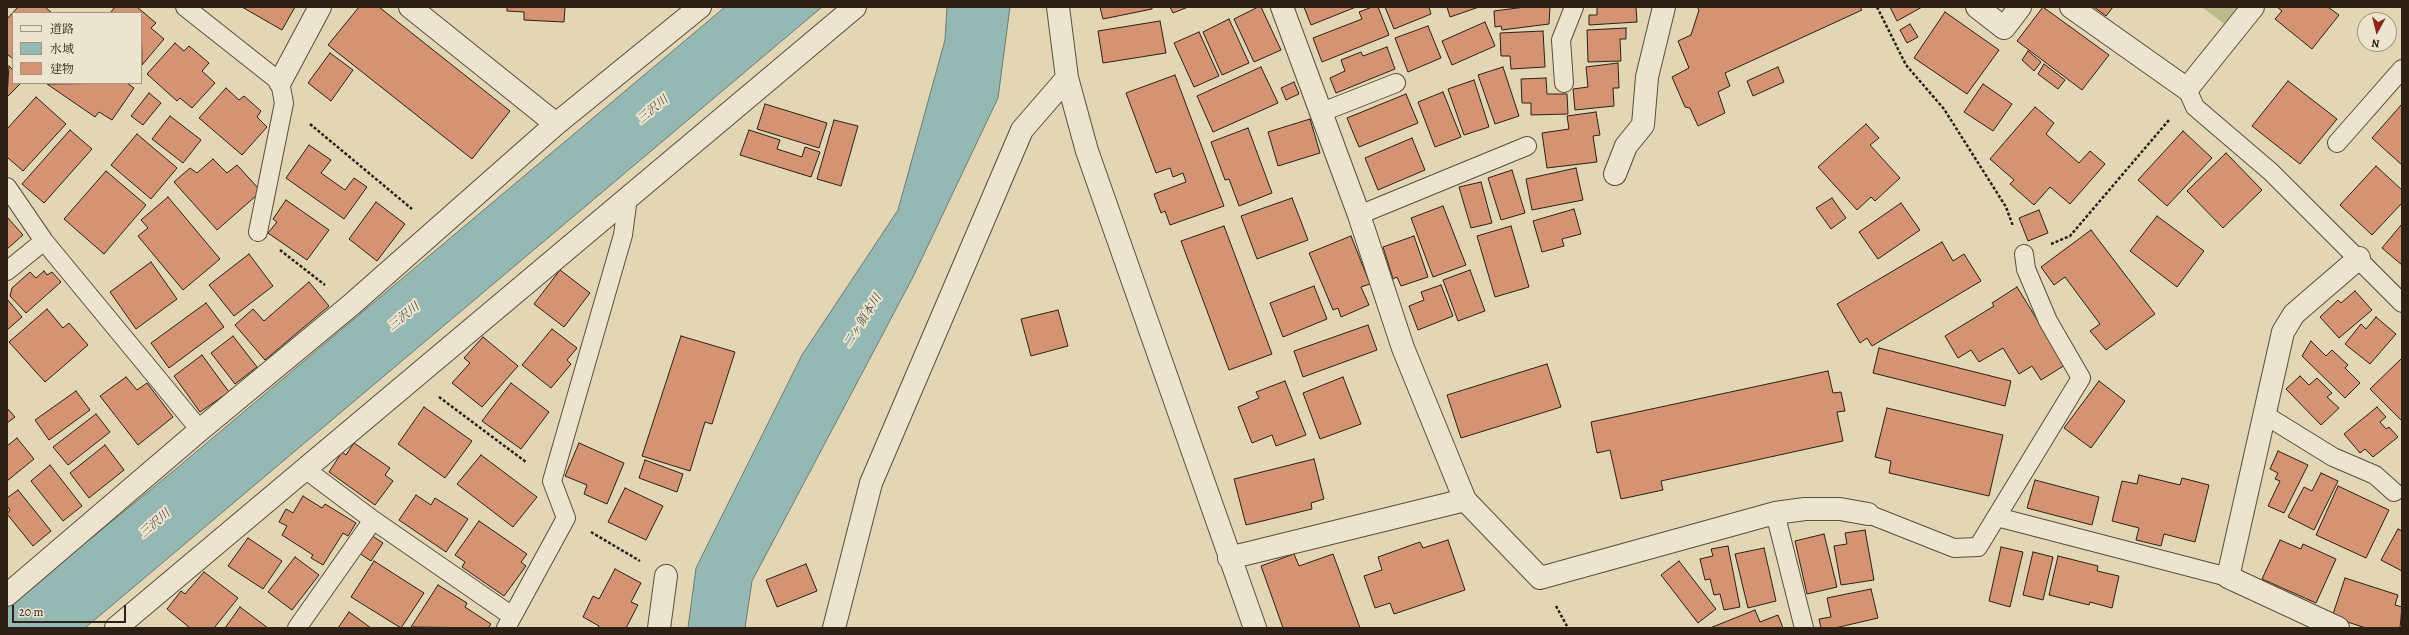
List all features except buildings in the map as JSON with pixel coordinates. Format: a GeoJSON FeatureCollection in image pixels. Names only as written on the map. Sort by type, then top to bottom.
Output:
{"type":"FeatureCollection","features":[{"type":"Feature","properties":{"kind":"street"},"geometry":{"type":"LineString","coordinates":[[280,82],[320,7]]}},
{"type":"Feature","properties":{"kind":"street"},"geometry":{"type":"LineString","coordinates":[[410,7],[436,17],[556,124]]}},
{"type":"Feature","properties":{"kind":"street"},"geometry":{"type":"LineString","coordinates":[[7,595],[200,430],[351,305],[436,228],[681,16],[700,7]]}},
{"type":"Feature","properties":{"kind":"street"},"geometry":{"type":"LineString","coordinates":[[116,628],[855,7]]}},
{"type":"Feature","properties":{"kind":"street"},"geometry":{"type":"LineString","coordinates":[[1058,7],[1067,78],[1087,151],[1229,558],[1255,628]]}},
{"type":"Feature","properties":{"kind":"street"},"geometry":{"type":"LineString","coordinates":[[1282,7],[1359,215],[1403,348],[1465,500],[1540,578],[1775,513],[1805,509],[1840,509],[1868,514]]}},
{"type":"Feature","properties":{"kind":"street"},"geometry":{"type":"LineString","coordinates":[[1615,174],[1626,146],[1643,125],[1647,77],[1664,7]]}},
{"type":"Feature","properties":{"kind":"street"},"geometry":{"type":"LineString","coordinates":[[1977,7],[2004,28],[2020,7]]}},
{"type":"Feature","properties":{"kind":"street"},"geometry":{"type":"LineString","coordinates":[[2071,7],[2187,89],[2253,7]]}},
{"type":"Feature","properties":{"kind":"street"},"geometry":{"type":"LineString","coordinates":[[834,628],[871,483],[1022,130],[1067,78]]}},
{"type":"Feature","properties":{"kind":"street"},"geometry":{"type":"LineString","coordinates":[[2338,628],[2228,577],[2283,332],[2294,314],[2359,258]]}},
{"type":"Feature","properties":{"kind":"street"},"geometry":{"type":"LineString","coordinates":[[1229,558],[1465,500]]}},
{"type":"Feature","properties":{"kind":"street"},"geometry":{"type":"LineString","coordinates":[[659,628],[666,576]]}},
{"type":"Feature","properties":{"kind":"lane"},"geometry":{"type":"LineString","coordinates":[[184,7],[280,82],[284,102],[258,232]]}},
{"type":"Feature","properties":{"kind":"lane"},"geometry":{"type":"LineString","coordinates":[[1564,83],[1561,40],[1574,7]]}},
{"type":"Feature","properties":{"kind":"lane"},"geometry":{"type":"LineString","coordinates":[[2337,144],[2402,69]]}},
{"type":"Feature","properties":{"kind":"lane"},"geometry":{"type":"LineString","coordinates":[[1322,112],[1396,83]]}},
{"type":"Feature","properties":{"kind":"lane"},"geometry":{"type":"LineString","coordinates":[[2187,89],[2195,107],[2271,172],[2359,258],[2402,303]]}},
{"type":"Feature","properties":{"kind":"lane"},"geometry":{"type":"LineString","coordinates":[[1359,215],[1527,146]]}},
{"type":"Feature","properties":{"kind":"lane"},"geometry":{"type":"LineString","coordinates":[[7,187],[44,242],[200,430]]}},
{"type":"Feature","properties":{"kind":"lane"},"geometry":{"type":"LineString","coordinates":[[305,469],[509,622],[566,518],[552,481],[623,235],[628,197]]}},
{"type":"Feature","properties":{"kind":"lane"},"geometry":{"type":"LineString","coordinates":[[7,271],[44,242]]}},
{"type":"Feature","properties":{"kind":"lane"},"geometry":{"type":"LineString","coordinates":[[1868,514],[1954,548],[1978,547],[2081,378],[2048,321],[2026,269],[2024,254]]}},
{"type":"Feature","properties":{"kind":"lane"},"geometry":{"type":"LineString","coordinates":[[2265,415],[2333,457],[2375,475],[2394,492]]}},
{"type":"Feature","properties":{"kind":"lane"},"geometry":{"type":"LineString","coordinates":[[1775,513],[1804,628]]}},
{"type":"Feature","properties":{"kind":"lane"},"geometry":{"type":"LineString","coordinates":[[1997,517],[2228,577]]}},
{"type":"Feature","properties":{"kind":"lane"},"geometry":{"type":"LineString","coordinates":[[297,628],[373,520]]}},
{"type":"Feature","properties":{"kind":"path"},"geometry":{"type":"LineString","coordinates":[[1877,7],[1906,65],[1944,109],[2006,207],[2024,254],[2070,236],[2177,110],[2187,89]]}},
{"type":"Feature","properties":{"kind":"path"},"geometry":{"type":"LineString","coordinates":[[284,102],[436,228]]}},
{"type":"Feature","properties":{"kind":"path"},"geometry":{"type":"LineString","coordinates":[[258,232],[351,305]]}},
{"type":"Feature","properties":{"kind":"path"},"geometry":{"type":"LineString","coordinates":[[413,377],[552,481]]}},
{"type":"Feature","properties":{"kind":"path"},"geometry":{"type":"LineString","coordinates":[[566,518],[666,576]]}},
{"type":"Feature","properties":{"kind":"green space"},"geometry":{"type":"Polygon","coordinates":[[[2202,7],[2238,7],[2224,24],[2202,7]]]}},
{"type":"Feature","properties":{"kind":"water","name":"三沢川"},"geometry":{"type":"Polygon","coordinates":[[[725,7],[822,7],[85,628],[7,628],[7,607],[171,473],[725,7]]]}},
{"type":"Feature","properties":{"kind":"water","name":"二ヶ領本川"},"geometry":{"type":"Polygon","coordinates":[[[947,7],[1010,7],[998,98],[913,277],[752,581],[745,628],[688,628],[696,568],[802,355],[898,210],[945,40],[947,7]]]}}]}
